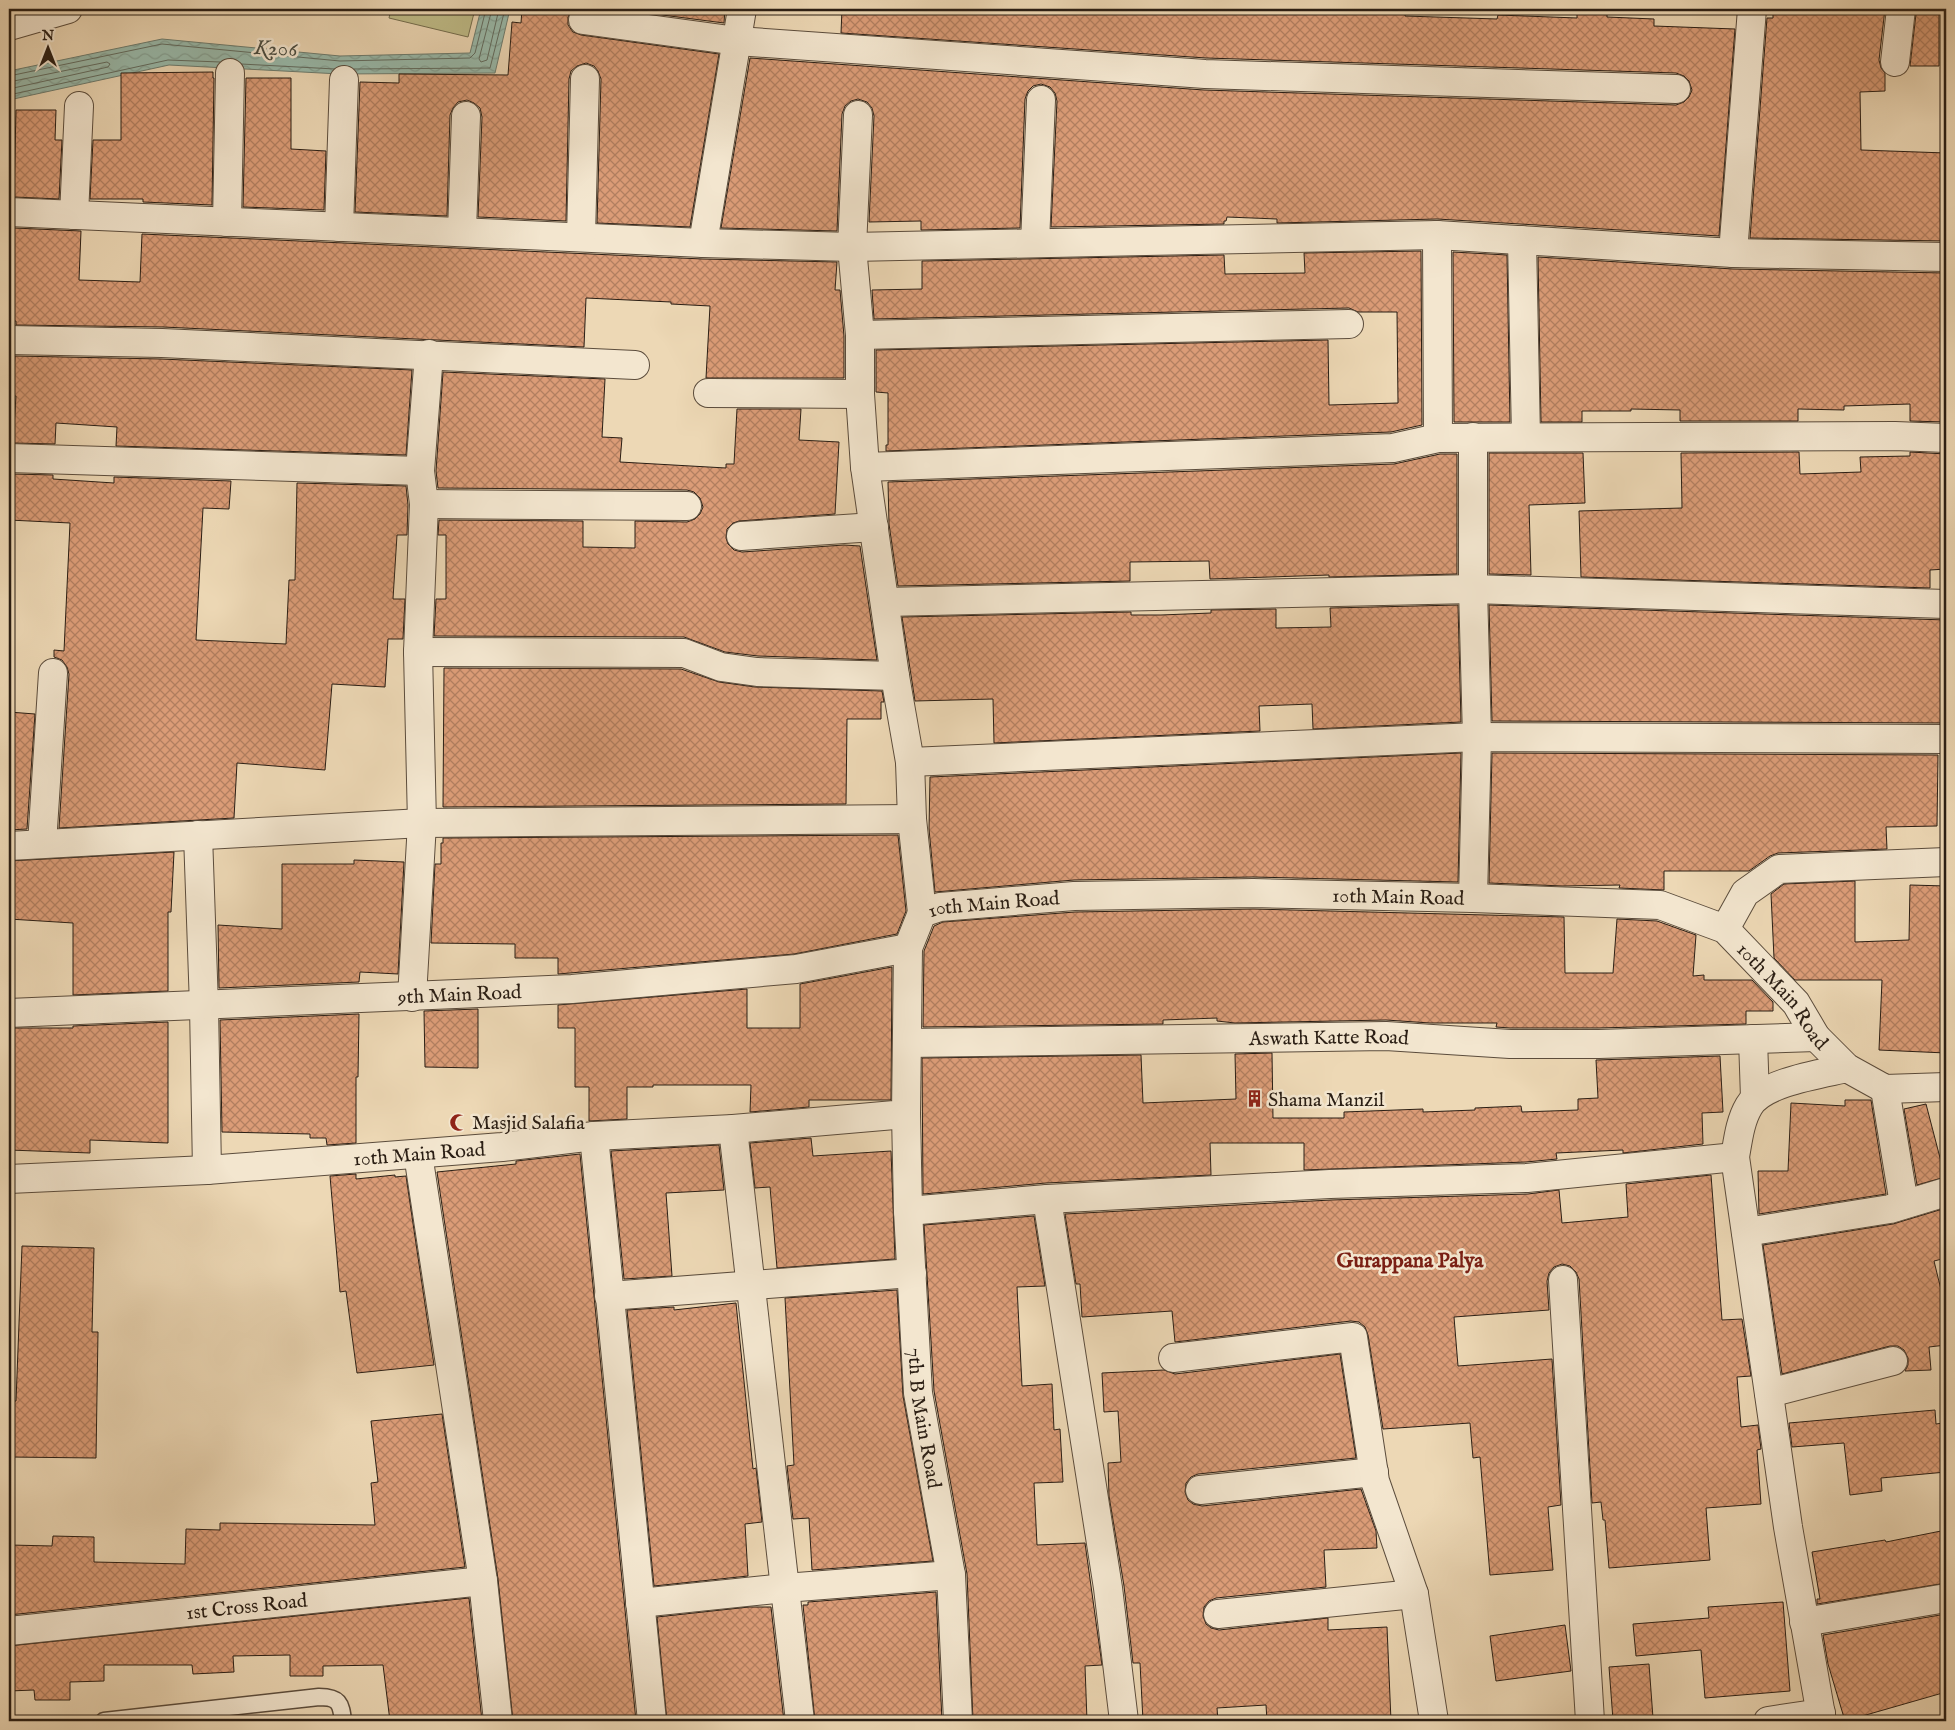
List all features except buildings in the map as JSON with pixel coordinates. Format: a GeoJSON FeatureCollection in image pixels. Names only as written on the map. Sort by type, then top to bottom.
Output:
{"type":"FeatureCollection","features":[{"type":"Feature","properties":{"kind":"street"},"geometry":{"type":"LineString","coordinates":[[9,26],[68,9]]}},
{"type":"Feature","properties":{"kind":"street"},"geometry":{"type":"LineString","coordinates":[[703,243],[742,9]]}},
{"type":"Feature","properties":{"kind":"street"},"geometry":{"type":"LineString","coordinates":[[1733,252],[1752,9]]}},
{"type":"Feature","properties":{"kind":"street"},"geometry":{"type":"LineString","coordinates":[[1895,62],[1901,9]]}},
{"type":"Feature","properties":{"kind":"street"},"geometry":{"type":"LineString","coordinates":[[584,20],[737,41],[1205,74],[1676,89]]}},
{"type":"Feature","properties":{"kind":"street"},"geometry":{"type":"LineString","coordinates":[[227,222],[230,73]]}},
{"type":"Feature","properties":{"kind":"street"},"geometry":{"type":"LineString","coordinates":[[581,238],[584,79]]}},
{"type":"Feature","properties":{"kind":"street"},"geometry":{"type":"LineString","coordinates":[[339,227],[344,80]]}},
{"type":"Feature","properties":{"kind":"street"},"geometry":{"type":"LineString","coordinates":[[1035,243],[1041,100]]}},
{"type":"Feature","properties":{"kind":"street"},"geometry":{"type":"LineString","coordinates":[[74,215],[80,106]]}},
{"type":"Feature","properties":{"kind":"street"},"geometry":{"type":"LineString","coordinates":[[858,115],[852,247],[860,335],[860,394],[865,467],[895,676],[910,762],[912,819],[922,913]]}},
{"type":"Feature","properties":{"kind":"street"},"geometry":{"type":"LineString","coordinates":[[462,231],[466,116]]}},
{"type":"Feature","properties":{"kind":"street"},"geometry":{"type":"LineString","coordinates":[[9,212],[462,231],[581,238],[852,247],[1437,235],[1733,252],[1946,257]]}},
{"type":"Feature","properties":{"kind":"street"},"geometry":{"type":"LineString","coordinates":[[1437,235],[1438,438]]}},
{"type":"Feature","properties":{"kind":"street"},"geometry":{"type":"LineString","coordinates":[[1522,240],[1526,437]]}},
{"type":"Feature","properties":{"kind":"street"},"geometry":{"type":"LineString","coordinates":[[860,335],[1349,324]]}},
{"type":"Feature","properties":{"kind":"street"},"geometry":{"type":"LineString","coordinates":[[9,340],[162,343],[635,364]]}},
{"type":"Feature","properties":{"kind":"street"},"geometry":{"type":"LineString","coordinates":[[412,997],[422,824],[418,652],[424,504],[420,471],[429,354]]}},
{"type":"Feature","properties":{"kind":"street"},"geometry":{"type":"LineString","coordinates":[[708,393],[860,394]]}},
{"type":"Feature","properties":{"kind":"street"},"geometry":{"type":"LineString","coordinates":[[865,467],[1393,448],[1438,438],[1473,437],[1895,436],[1946,438]]}},
{"type":"Feature","properties":{"kind":"street"},"geometry":{"type":"LineString","coordinates":[[1473,437],[1473,589],[1477,737],[1473,898]]}},
{"type":"Feature","properties":{"kind":"street"},"geometry":{"type":"LineString","coordinates":[[9,458],[420,471]]}},
{"type":"Feature","properties":{"kind":"street"},"geometry":{"type":"LineString","coordinates":[[424,504],[686,506]]}},
{"type":"Feature","properties":{"kind":"street"},"geometry":{"type":"LineString","coordinates":[[741,536],[874,527]]}},
{"type":"Feature","properties":{"kind":"street"},"geometry":{"type":"LineString","coordinates":[[885,602],[1473,589],[1946,604]]}},
{"type":"Feature","properties":{"kind":"street"},"geometry":{"type":"LineString","coordinates":[[418,652],[684,653],[721,667],[757,672],[895,676]]}},
{"type":"Feature","properties":{"kind":"street"},"geometry":{"type":"LineString","coordinates":[[42,844],[53,673]]}},
{"type":"Feature","properties":{"kind":"street"},"geometry":{"type":"LineString","coordinates":[[910,762],[1477,737],[1946,739]]}},
{"type":"Feature","properties":{"kind":"street"},"geometry":{"type":"LineString","coordinates":[[9,846],[422,824],[912,819]]}},
{"type":"Feature","properties":{"kind":"street"},"geometry":{"type":"LineString","coordinates":[[198,835],[207,1170]]}},
{"type":"Feature","properties":{"kind":"street"},"geometry":{"type":"LineString","coordinates":[[1725,929],[1745,894],[1779,869],[1946,862]]}},
{"type":"Feature","properties":{"kind":"street","name":"10th Main Road"},"geometry":{"type":"LineString","coordinates":[[9,1180],[207,1170],[418,1154],[594,1136],[733,1129],[906,1114],[908,948],[922,913],[940,908],[1074,896],[1253,894],[1473,898],[1660,905],[1725,929],[1796,1003],[1816,1037],[1847,1068],[1885,1089]]}},
{"type":"Feature","properties":{"kind":"street","name":"9th Main Road"},"geometry":{"type":"LineString","coordinates":[[9,1013],[572,989],[796,969],[908,948]]}},
{"type":"Feature","properties":{"kind":"street","name":"Aswath Katte Road"},"geometry":{"type":"LineString","coordinates":[[907,1043],[1386,1036],[1510,1044],[1600,1044],[1816,1037]]}},
{"type":"Feature","properties":{"kind":"street"},"geometry":{"type":"LineString","coordinates":[[1753,1039],[1755,1098]]}},
{"type":"Feature","properties":{"kind":"street"},"geometry":{"type":"LineString","coordinates":[[1768,1721],[1822,1717],[1788,1527],[1735,1157],[1740,1125],[1755,1098],[1768,1088],[1847,1068]]}},
{"type":"Feature","properties":{"kind":"street"},"geometry":{"type":"LineString","coordinates":[[1904,1204],[1885,1089],[1945,1089]]}},
{"type":"Feature","properties":{"kind":"street","name":"7th B Main Road"},"geometry":{"type":"LineString","coordinates":[[906,1114],[908,1211],[918,1393],[951,1575],[958,1721]]}},
{"type":"Feature","properties":{"kind":"street"},"geometry":{"type":"LineString","coordinates":[[733,1129],[800,1721]]}},
{"type":"Feature","properties":{"kind":"street"},"geometry":{"type":"LineString","coordinates":[[594,1136],[652,1721]]}},
{"type":"Feature","properties":{"kind":"street"},"geometry":{"type":"LineString","coordinates":[[418,1154],[483,1581],[498,1721]]}},
{"type":"Feature","properties":{"kind":"street"},"geometry":{"type":"LineString","coordinates":[[908,1211],[1047,1199],[1330,1184],[1527,1178],[1735,1157]]}},
{"type":"Feature","properties":{"kind":"street"},"geometry":{"type":"LineString","coordinates":[[1746,1232],[1890,1208],[1946,1192]]}},
{"type":"Feature","properties":{"kind":"street"},"geometry":{"type":"LineString","coordinates":[[1047,1199],[1108,1588],[1124,1721]]}},
{"type":"Feature","properties":{"kind":"street"},"geometry":{"type":"LineString","coordinates":[[609,1296],[912,1273]]}},
{"type":"Feature","properties":{"kind":"street"},"geometry":{"type":"LineString","coordinates":[[1563,1280],[1590,1721]]}},
{"type":"Feature","properties":{"kind":"street"},"geometry":{"type":"LineString","coordinates":[[1173,1358],[1353,1337],[1374,1472],[1414,1594],[1434,1721]]}},
{"type":"Feature","properties":{"kind":"street"},"geometry":{"type":"LineString","coordinates":[[1768,1393],[1893,1361]]}},
{"type":"Feature","properties":{"kind":"street"},"geometry":{"type":"LineString","coordinates":[[1200,1490],[1374,1472]]}},
{"type":"Feature","properties":{"kind":"street"},"geometry":{"type":"LineString","coordinates":[[640,1603],[785,1588],[951,1575]]}},
{"type":"Feature","properties":{"kind":"street","name":"1st Cross Road"},"geometry":{"type":"LineString","coordinates":[[9,1631],[483,1581]]}},
{"type":"Feature","properties":{"kind":"street"},"geometry":{"type":"LineString","coordinates":[[1218,1614],[1414,1594]]}},
{"type":"Feature","properties":{"kind":"street"},"geometry":{"type":"LineString","coordinates":[[1804,1622],[1946,1598]]}},
{"type":"Feature","properties":{"kind":"lane"},"geometry":{"type":"LineString","coordinates":[[104,1721],[328,1697],[336,1700],[341,1706],[343,1721]]}},
{"type":"Feature","properties":{"kind":"shaded area"},"geometry":{"type":"Polygon","coordinates":[[[391,9],[475,9],[468,37],[389,18],[391,9]]]}},
{"type":"Feature","properties":{"kind":"water"},"geometry":{"type":"Polygon","coordinates":[[[481,9],[510,9],[495,73],[340,74],[169,65],[9,100],[9,71],[162,39],[340,56],[470,53],[481,9]]]}},
{"type":"Feature","properties":{"kind":"place","name":"Shama Manzil"},"geometry":{"type":"Point","coordinates":[1254,1099]}},
{"type":"Feature","properties":{"kind":"place","name":"Masjid Salafia"},"geometry":{"type":"Point","coordinates":[458,1122]}},
{"type":"Feature","properties":{"kind":"district","name":"Gurappana Palya"},"geometry":{"type":"Point","coordinates":[1410,1260]}},
{"type":"Feature","properties":{"kind":"water label","name":"K206"},"geometry":{"type":"Point","coordinates":[276,48]}}]}
